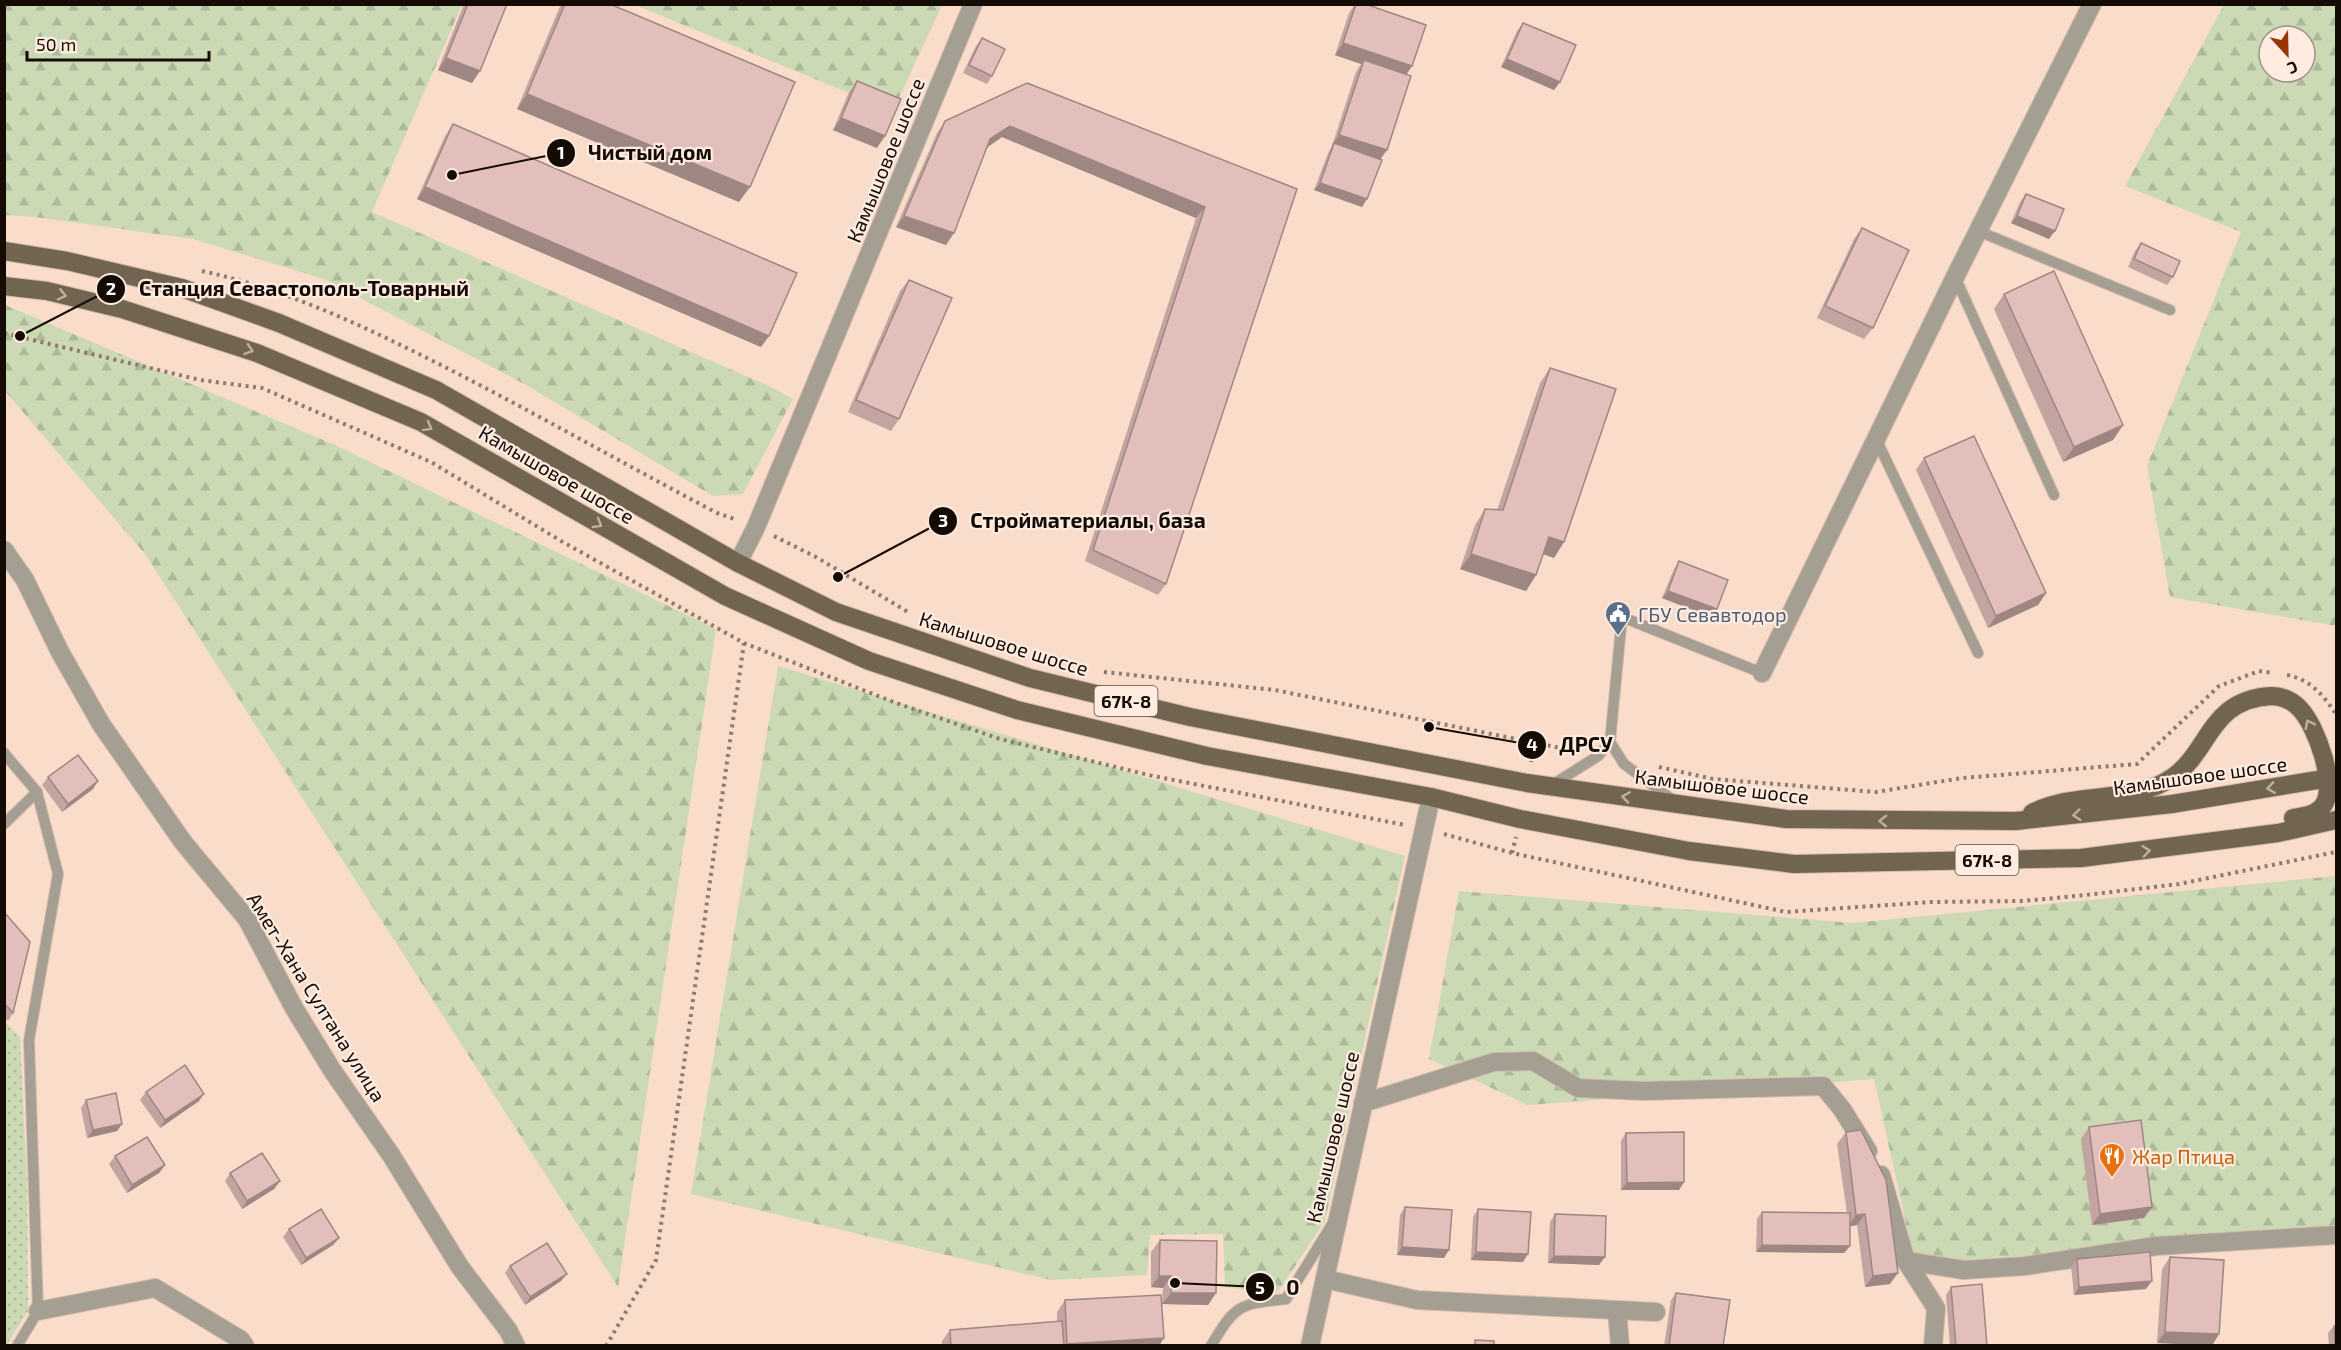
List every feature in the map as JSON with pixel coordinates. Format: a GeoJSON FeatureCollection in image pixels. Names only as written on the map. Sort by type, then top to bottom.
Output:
{"type":"FeatureCollection","features":[{"type":"Feature","properties":{"kind":"main road","name":"Камышовое шоссе"},"geometry":{"type":"LineString","coordinates":[[4,251],[67,261],[182,288],[279,323],[436,390],[738,563],[836,612],[1030,678],[1190,717],[1550,786],[1680,806],[1786,819],[2016,821],[2172,804],[2332,778]]}},
{"type":"Feature","properties":{"kind":"main road","name":"Камышовое шоссе"},"geometry":{"type":"LineString","coordinates":[[4,286],[47,291],[122,309],[257,353],[421,422],[725,596],[869,661],[1017,710],[1207,756],[1431,797],[1520,819],[1689,851],[1794,864],[2081,858],[2278,833],[2337,820]]}},
{"type":"Feature","properties":{"kind":"main road"},"geometry":{"type":"LineString","coordinates":[[2016,821],[2040,809],[2066,801],[2148,789],[2162,784],[2175,776],[2223,715],[2254,699],[2273,696],[2288,699],[2300,709],[2309,722],[2332,778],[2324,805],[2316,812],[2218,832],[2179,847]]}},
{"type":"Feature","properties":{"kind":"street","name":"Камышовое шоссе"},"geometry":{"type":"LineString","coordinates":[[738,563],[756,527],[973,4]]}},
{"type":"Feature","properties":{"kind":"street"},"geometry":{"type":"LineString","coordinates":[[1762,673],[1955,277],[2092,4]]}},
{"type":"Feature","properties":{"kind":"street","name":"Амет-Хана Султана улица"},"geometry":{"type":"LineString","coordinates":[[4,550],[25,580],[60,652],[101,724],[183,842],[247,919],[294,1008],[332,1070],[391,1155],[460,1267],[508,1330],[516,1346]]}},
{"type":"Feature","properties":{"kind":"street","name":"Камышовое шоссе"},"geometry":{"type":"LineString","coordinates":[[1310,1346],[1336,1218],[1426,829],[1431,797]]}},
{"type":"Feature","properties":{"kind":"street"},"geometry":{"type":"LineString","coordinates":[[1363,1103],[1494,1062],[1533,1062],[1578,1088],[1644,1091],[1823,1086],[1842,1109],[1876,1164],[1894,1212],[1906,1262],[1936,1308],[1933,1346]]}},
{"type":"Feature","properties":{"kind":"street"},"geometry":{"type":"LineString","coordinates":[[1906,1262],[1964,1270],[2025,1266],[2156,1246],[2337,1235]]}},
{"type":"Feature","properties":{"kind":"street"},"geometry":{"type":"LineString","coordinates":[[1324,1279],[1417,1300],[1656,1312]]}},
{"type":"Feature","properties":{"kind":"street"},"geometry":{"type":"LineString","coordinates":[[38,1311],[154,1288],[241,1340],[245,1346]]}},
{"type":"Feature","properties":{"kind":"street"},"geometry":{"type":"LineString","coordinates":[[1617,1310],[1620,1346]]}},
{"type":"Feature","properties":{"kind":"lane"},"geometry":{"type":"LineString","coordinates":[[1978,231],[2170,310]]}},
{"type":"Feature","properties":{"kind":"lane"},"geometry":{"type":"LineString","coordinates":[[1955,277],[2054,495]]}},
{"type":"Feature","properties":{"kind":"lane"},"geometry":{"type":"LineString","coordinates":[[1877,441],[1978,653]]}},
{"type":"Feature","properties":{"kind":"lane"},"geometry":{"type":"LineString","coordinates":[[1550,786],[1598,756],[1610,742],[1622,616],[1762,673]]}},
{"type":"Feature","properties":{"kind":"lane"},"geometry":{"type":"LineString","coordinates":[[1610,742],[1624,764],[1680,806]]}},
{"type":"Feature","properties":{"kind":"lane"},"geometry":{"type":"LineString","coordinates":[[4,753],[37,792],[58,874],[29,1040],[38,1311],[17,1346]]}},
{"type":"Feature","properties":{"kind":"lane"},"geometry":{"type":"LineString","coordinates":[[4,824],[37,792]]}},
{"type":"Feature","properties":{"kind":"lane"},"geometry":{"type":"LineString","coordinates":[[1211,1346],[1229,1315],[1253,1303],[1286,1299],[1336,1218]]}},
{"type":"Feature","properties":{"kind":"path"},"geometry":{"type":"LineString","coordinates":[[4,333],[200,380],[262,388],[431,462],[561,541],[744,643],[896,703],[1000,738],[1153,776],[1426,829],[1512,853],[1785,912],[1930,902],[2023,901],[2086,895],[2179,884],[2337,852]]}},
{"type":"Feature","properties":{"kind":"path"},"geometry":{"type":"LineString","coordinates":[[756,527],[816,556],[898,607],[918,616]]}},
{"type":"Feature","properties":{"kind":"path"},"geometry":{"type":"LineString","coordinates":[[606,1346],[656,1260],[744,643]]}},
{"type":"Feature","properties":{"kind":"path"},"geometry":{"type":"LineString","coordinates":[[1624,764],[1678,769],[1713,778],[1876,792],[1962,778],[2137,764],[2219,686],[2259,671],[2298,677],[2322,694],[2337,714]]}},
{"type":"Feature","properties":{"kind":"path"},"geometry":{"type":"LineString","coordinates":[[1099,672],[1275,690],[1598,756]]}},
{"type":"Feature","properties":{"kind":"green space"},"geometry":{"type":"Polygon","coordinates":[[[5,4],[462,5],[372,212],[771,387],[793,399],[743,494],[713,496],[526,385],[324,279],[193,239],[35,217],[5,215],[5,4]]]}},
{"type":"Feature","properties":{"kind":"green space"},"geometry":{"type":"Polygon","coordinates":[[[635,5],[942,5],[893,111],[635,5]]]}},
{"type":"Feature","properties":{"kind":"green space"},"geometry":{"type":"Polygon","coordinates":[[[2224,5],[2336,5],[2336,626],[2170,597],[2147,466],[2241,232],[2125,186],[2224,5]]]}},
{"type":"Feature","properties":{"kind":"green space"},"geometry":{"type":"Polygon","coordinates":[[[5,305],[335,445],[716,629],[618,1287],[145,554],[5,391],[5,305]]]}},
{"type":"Feature","properties":{"kind":"green space"},"geometry":{"type":"Polygon","coordinates":[[[778,666],[1405,856],[1325,1221],[1277,1293],[1225,1287],[1223,1234],[1150,1235],[1147,1275],[1051,1280],[691,1194],[778,666]]]}},
{"type":"Feature","properties":{"kind":"green space"},"geometry":{"type":"Polygon","coordinates":[[[2336,876],[2336,1233],[1915,1264],[1874,1079],[1528,1105],[1429,1059],[1459,891],[1853,923],[2336,876]]]}},
{"type":"Feature","properties":{"kind":"green space"},"geometry":{"type":"Polygon","coordinates":[[[4,1021],[20,1037],[27,1183],[28,1311],[6,1346],[4,1021]]]}},
{"type":"Feature","properties":{"kind":"building"},"geometry":{"type":"Polygon","coordinates":[[[468,4],[507,4],[480,71],[446,58],[468,4]]]}},
{"type":"Feature","properties":{"kind":"building"},"geometry":{"type":"Polygon","coordinates":[[[565,4],[610,4],[795,82],[750,187],[527,94],[565,4]]]}},
{"type":"Feature","properties":{"kind":"building"},"geometry":{"type":"Polygon","coordinates":[[[1356,4],[1365,4],[1426,25],[1412,66],[1343,43],[1356,4]]]}},
{"type":"Feature","properties":{"kind":"building"},"geometry":{"type":"Polygon","coordinates":[[[1523,23],[1576,45],[1560,82],[1507,59],[1523,23]]]}},
{"type":"Feature","properties":{"kind":"building"},"geometry":{"type":"Polygon","coordinates":[[[982,38],[1005,49],[992,76],[969,65],[982,38]]]}},
{"type":"Feature","properties":{"kind":"building"},"geometry":{"type":"Polygon","coordinates":[[[1364,60],[1411,76],[1387,150],[1339,135],[1364,60]]]}},
{"type":"Feature","properties":{"kind":"building"},"geometry":{"type":"Polygon","coordinates":[[[857,81],[901,99],[885,136],[841,118],[857,81]]]}},
{"type":"Feature","properties":{"kind":"building"},"geometry":{"type":"Polygon","coordinates":[[[1027,83],[1297,189],[1166,584],[1093,550],[1205,207],[1010,126],[990,139],[954,233],[904,216],[945,121],[1027,83]]]}},
{"type":"Feature","properties":{"kind":"building"},"geometry":{"type":"Polygon","coordinates":[[[453,124],[797,273],[769,336],[425,187],[453,124]]]}},
{"type":"Feature","properties":{"kind":"building"},"geometry":{"type":"Polygon","coordinates":[[[1334,143],[1382,160],[1367,199],[1320,183],[1334,143]]]}},
{"type":"Feature","properties":{"kind":"building"},"geometry":{"type":"Polygon","coordinates":[[[2026,194],[2064,209],[2055,231],[2017,216],[2026,194]]]}},
{"type":"Feature","properties":{"kind":"building"},"geometry":{"type":"Polygon","coordinates":[[[1862,228],[1909,250],[1873,328],[1825,306],[1862,228]]]}},
{"type":"Feature","properties":{"kind":"building"},"geometry":{"type":"Polygon","coordinates":[[[2141,243],[2180,261],[2173,277],[2134,259],[2141,243]]]}},
{"type":"Feature","properties":{"kind":"building"},"geometry":{"type":"Polygon","coordinates":[[[2054,271],[2123,425],[2074,447],[2004,294],[2054,271]]]}},
{"type":"Feature","properties":{"kind":"building"},"geometry":{"type":"Polygon","coordinates":[[[909,280],[952,298],[899,419],[856,400],[909,280]]]}},
{"type":"Feature","properties":{"kind":"building"},"geometry":{"type":"Polygon","coordinates":[[[1550,368],[1616,389],[1564,542],[1549,537],[1536,575],[1471,554],[1485,509],[1503,510],[1550,368]]]}},
{"type":"Feature","properties":{"kind":"building"},"geometry":{"type":"Polygon","coordinates":[[[1974,436],[2046,593],[1996,616],[1924,458],[1974,436]]]}},
{"type":"Feature","properties":{"kind":"building"},"geometry":{"type":"Polygon","coordinates":[[[1679,561],[1728,580],[1717,609],[1668,591],[1679,561]]]}},
{"type":"Feature","properties":{"kind":"building"},"geometry":{"type":"Polygon","coordinates":[[[78,755],[98,781],[68,804],[48,777],[78,755]]]}},
{"type":"Feature","properties":{"kind":"building"},"geometry":{"type":"Polygon","coordinates":[[[4,912],[30,942],[13,1013],[4,1003],[4,912]]]}},
{"type":"Feature","properties":{"kind":"building"},"geometry":{"type":"Polygon","coordinates":[[[185,1065],[204,1094],[165,1120],[146,1092],[185,1065]]]}},
{"type":"Feature","properties":{"kind":"building"},"geometry":{"type":"Polygon","coordinates":[[[116,1093],[122,1124],[93,1130],[86,1100],[116,1093]]]}},
{"type":"Feature","properties":{"kind":"building","name":"Жар Птица"},"geometry":{"type":"Polygon","coordinates":[[[2141,1120],[2152,1207],[2100,1214],[2089,1127],[2141,1120]]]}},
{"type":"Feature","properties":{"kind":"building"},"geometry":{"type":"Polygon","coordinates":[[[1861,1130],[1886,1180],[1898,1273],[1873,1276],[1865,1214],[1856,1215],[1846,1132],[1861,1130]]]}},
{"type":"Feature","properties":{"kind":"building"},"geometry":{"type":"Polygon","coordinates":[[[1684,1132],[1684,1182],[1627,1183],[1626,1133],[1684,1132]]]}},
{"type":"Feature","properties":{"kind":"building"},"geometry":{"type":"Polygon","coordinates":[[[147,1137],[165,1165],[132,1185],[115,1156],[147,1137]]]}},
{"type":"Feature","properties":{"kind":"building"},"geometry":{"type":"Polygon","coordinates":[[[262,1153],[280,1181],[247,1201],[230,1173],[262,1153]]]}},
{"type":"Feature","properties":{"kind":"building"},"geometry":{"type":"Polygon","coordinates":[[[1405,1207],[1452,1210],[1449,1250],[1402,1247],[1405,1207]]]}},
{"type":"Feature","properties":{"kind":"building"},"geometry":{"type":"Polygon","coordinates":[[[321,1209],[339,1238],[306,1258],[289,1229],[321,1209]]]}},
{"type":"Feature","properties":{"kind":"building"},"geometry":{"type":"Polygon","coordinates":[[[1478,1209],[1531,1212],[1528,1254],[1476,1252],[1478,1209]]]}},
{"type":"Feature","properties":{"kind":"building"},"geometry":{"type":"Polygon","coordinates":[[[1762,1212],[1850,1213],[1850,1246],[1762,1245],[1762,1212]]]}},
{"type":"Feature","properties":{"kind":"building"},"geometry":{"type":"Polygon","coordinates":[[[1555,1214],[1606,1216],[1605,1257],[1554,1256],[1555,1214]]]}},
{"type":"Feature","properties":{"kind":"building"},"geometry":{"type":"Polygon","coordinates":[[[1160,1240],[1217,1241],[1216,1293],[1171,1293],[1171,1276],[1159,1276],[1160,1240]]]}},
{"type":"Feature","properties":{"kind":"building"},"geometry":{"type":"Polygon","coordinates":[[[547,1243],[567,1274],[530,1297],[510,1266],[547,1243]]]}},
{"type":"Feature","properties":{"kind":"building"},"geometry":{"type":"Polygon","coordinates":[[[2150,1252],[2152,1281],[2079,1287],[2077,1259],[2150,1252]]]}},
{"type":"Feature","properties":{"kind":"building"},"geometry":{"type":"Polygon","coordinates":[[[2170,1257],[2224,1260],[2219,1334],[2165,1332],[2170,1257]]]}},
{"type":"Feature","properties":{"kind":"building"},"geometry":{"type":"Polygon","coordinates":[[[1982,1284],[1987,1346],[1956,1346],[1951,1287],[1982,1284]]]}},
{"type":"Feature","properties":{"kind":"building"},"geometry":{"type":"Polygon","coordinates":[[[1676,1293],[1730,1300],[1723,1346],[1669,1346],[1676,1293]]]}},
{"type":"Feature","properties":{"kind":"building"},"geometry":{"type":"Polygon","coordinates":[[[1161,1295],[1164,1338],[1067,1344],[1065,1300],[1161,1295]]]}},
{"type":"Feature","properties":{"kind":"building"},"geometry":{"type":"Polygon","coordinates":[[[1062,1321],[1064,1346],[951,1346],[950,1330],[1062,1321]]]}},
{"type":"Feature","properties":{"kind":"building"},"geometry":{"type":"Polygon","coordinates":[[[2334,1326],[2337,1326],[2337,1346],[2335,1346],[2334,1326]]]}},
{"type":"Feature","properties":{"kind":"building"},"geometry":{"type":"Polygon","coordinates":[[[1475,1340],[1494,1341],[1494,1346],[1475,1346],[1475,1340]]]}},
{"type":"Feature","properties":{"kind":"place","name":"Чистый дом"},"geometry":{"type":"Point","coordinates":[452,175]}},
{"type":"Feature","properties":{"kind":"place","name":"Станция Севастополь-Товарный"},"geometry":{"type":"Point","coordinates":[20,336]}},
{"type":"Feature","properties":{"kind":"place","name":"Стройматериалы, база"},"geometry":{"type":"Point","coordinates":[838,577]}},
{"type":"Feature","properties":{"kind":"place","name":"ГБУ Севавтодор"},"geometry":{"type":"Point","coordinates":[1618,637]}},
{"type":"Feature","properties":{"kind":"place","name":"ДРСУ"},"geometry":{"type":"Point","coordinates":[1429,727]}},
{"type":"Feature","properties":{"kind":"place","name":"Жар Птица"},"geometry":{"type":"Point","coordinates":[2112,1179]}},
{"type":"Feature","properties":{"kind":"place","name":"0"},"geometry":{"type":"Point","coordinates":[1175,1283]}}]}
